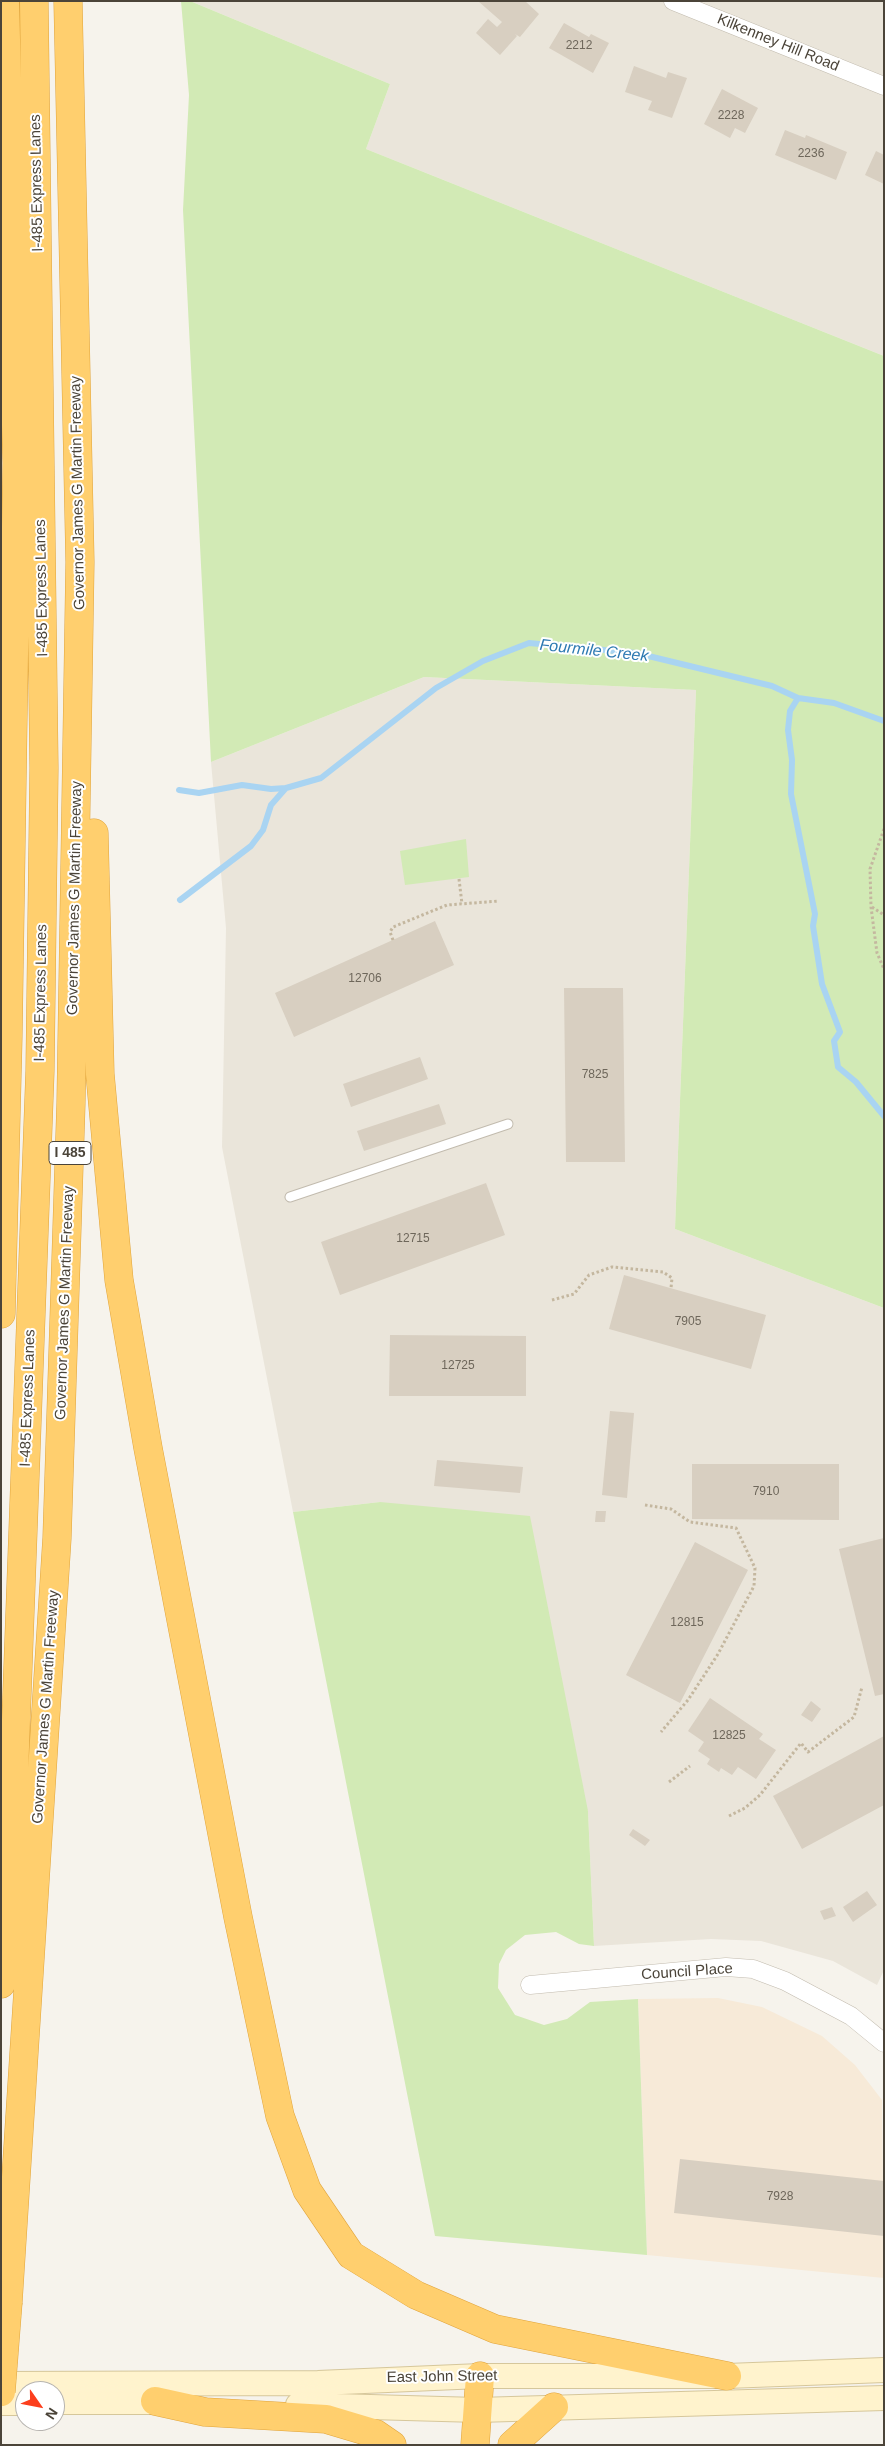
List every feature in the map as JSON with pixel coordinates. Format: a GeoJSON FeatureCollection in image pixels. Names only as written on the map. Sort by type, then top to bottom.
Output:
{"type":"FeatureCollection","features":[{"type":"Feature","properties":{"kind":"highway","name":"I-485 Express Lanes"},"geometry":{"type":"LineString","coordinates":[[1,1314],[8,1036],[17,462],[5,1]]}},
{"type":"Feature","properties":{"kind":"highway","name":"I-485 Express Lanes"},"geometry":{"type":"LineString","coordinates":[[1,1984],[12,1828],[40,1071],[44,758],[34,1]]}},
{"type":"Feature","properties":{"kind":"highway","name":"Governor James G Martin Freeway"},"geometry":{"type":"LineString","coordinates":[[1,2392],[57,1538],[70,1123],[78,770],[80,553],[68,1]]}},
{"type":"Feature","properties":{"kind":"highway"},"geometry":{"type":"LineString","coordinates":[[78,770],[94,828],[100,1074],[119,1280],[149,1458],[238,1918],[280,2116],[307,2190],[351,2255],[416,2296],[495,2329],[727,2376]]}},
{"type":"Feature","properties":{"kind":"highway"},"geometry":{"type":"LineString","coordinates":[[475,2445],[480,2376]]}},
{"type":"Feature","properties":{"kind":"highway"},"geometry":{"type":"LineString","coordinates":[[154,2401],[205,2412],[326,2419],[376,2434],[392,2445]]}},
{"type":"Feature","properties":{"kind":"highway"},"geometry":{"type":"LineString","coordinates":[[512,2445],[554,2407]]}},
{"type":"Feature","properties":{"kind":"main road","name":"East John Street"},"geometry":{"type":"LineString","coordinates":[[1,2384],[318,2383],[480,2376],[727,2376],[884,2370]]}},
{"type":"Feature","properties":{"kind":"main road","name":"East John Street"},"geometry":{"type":"LineString","coordinates":[[65,2402],[154,2401],[478,2410],[884,2398]]}},
{"type":"Feature","properties":{"kind":"main road"},"geometry":{"type":"LineString","coordinates":[[1,2403],[15,2403]]}},
{"type":"Feature","properties":{"kind":"street","name":"Kilkenney Hill Road"},"geometry":{"type":"LineString","coordinates":[[673,1],[884,86]]}},
{"type":"Feature","properties":{"kind":"street","name":"Council Place"},"geometry":{"type":"LineString","coordinates":[[530,1985],[726,1967],[753,1969],[785,1980],[851,2016],[884,2042]]}},
{"type":"Feature","properties":{"kind":"lane"},"geometry":{"type":"LineString","coordinates":[[290,1197],[508,1124]]}},
{"type":"Feature","properties":{"kind":"path"},"geometry":{"type":"LineString","coordinates":[[884,829],[870,869],[871,907],[877,953],[884,969]]}},
{"type":"Feature","properties":{"kind":"path"},"geometry":{"type":"LineString","coordinates":[[459,879],[462,904]]}},
{"type":"Feature","properties":{"kind":"path"},"geometry":{"type":"LineString","coordinates":[[393,940],[390,932],[393,927],[447,906],[499,901]]}},
{"type":"Feature","properties":{"kind":"path"},"geometry":{"type":"LineString","coordinates":[[871,907],[884,915]]}},
{"type":"Feature","properties":{"kind":"path"},"geometry":{"type":"LineString","coordinates":[[552,1300],[574,1294],[589,1275],[612,1267],[663,1272],[672,1278],[671,1288]]}},
{"type":"Feature","properties":{"kind":"path"},"geometry":{"type":"LineString","coordinates":[[645,1505],[671,1510],[690,1522],[736,1528],[755,1568],[754,1586],[718,1654],[688,1700],[661,1732]]}},
{"type":"Feature","properties":{"kind":"path"},"geometry":{"type":"LineString","coordinates":[[729,1816],[745,1808],[760,1795],[800,1743],[808,1752],[854,1717],[862,1687]]}},
{"type":"Feature","properties":{"kind":"path"},"geometry":{"type":"LineString","coordinates":[[669,1782],[690,1766]]}},
{"type":"Feature","properties":{"kind":"shaded area"},"geometry":{"type":"Polygon","coordinates":[[[190,1],[884,1],[884,356],[366,149],[390,84],[190,1]]]}},
{"type":"Feature","properties":{"kind":"shaded area"},"geometry":{"type":"Polygon","coordinates":[[[424,677],[696,690],[675,1229],[884,1308],[884,1970],[877,1985],[833,1961],[761,1941],[711,1939],[594,1946],[588,1811],[380,1502],[293,1512],[222,1147],[226,928],[211,762],[424,677]]]}},
{"type":"Feature","properties":{"kind":"shaded area"},"geometry":{"type":"Polygon","coordinates":[[[718,1998],[762,2007],[822,2036],[855,2065],[882,2100],[884,2278],[647,2255],[638,1999],[718,1998]]]}},
{"type":"Feature","properties":{"kind":"green space"},"geometry":{"type":"Polygon","coordinates":[[[181,1],[190,1],[390,84],[366,149],[884,356],[884,1308],[675,1229],[696,690],[424,677],[211,762],[183,210],[189,95],[181,1]]]}},
{"type":"Feature","properties":{"kind":"green space"},"geometry":{"type":"Polygon","coordinates":[[[466,839],[469,877],[405,885],[400,851],[466,839]]]}},
{"type":"Feature","properties":{"kind":"green space"},"geometry":{"type":"Polygon","coordinates":[[[380,1502],[530,1516],[588,1811],[594,1946],[579,1944],[556,1932],[525,1935],[506,1950],[499,1964],[498,1988],[515,2015],[544,2025],[567,2019],[590,2002],[638,1999],[647,2255],[435,2236],[293,1512],[380,1502]]]}},
{"type":"Feature","properties":{"kind":"building"},"geometry":{"type":"Polygon","coordinates":[[[478,1],[525,1],[539,14],[520,37],[515,34],[517,36],[500,55],[476,33],[488,19],[497,27],[502,22],[478,1]]]}},
{"type":"Feature","properties":{"kind":"building"},"geometry":{"type":"Polygon","coordinates":[[[564,23],[589,37],[591,34],[609,43],[593,73],[549,48],[564,23]]]}},
{"type":"Feature","properties":{"kind":"building"},"geometry":{"type":"Polygon","coordinates":[[[634,66],[666,78],[668,72],[687,78],[672,118],[648,110],[652,101],[625,92],[634,66]]]}},
{"type":"Feature","properties":{"kind":"building"},"geometry":{"type":"Polygon","coordinates":[[[722,89],[758,108],[745,133],[735,128],[730,138],[704,124],[722,89]]]}},
{"type":"Feature","properties":{"kind":"building"},"geometry":{"type":"Polygon","coordinates":[[[785,130],[805,138],[806,135],[847,152],[836,180],[775,155],[785,130]]]}},
{"type":"Feature","properties":{"kind":"building"},"geometry":{"type":"Polygon","coordinates":[[[876,151],[884,155],[884,184],[865,175],[876,151]]]}},
{"type":"Feature","properties":{"kind":"building"},"geometry":{"type":"Polygon","coordinates":[[[435,921],[454,965],[294,1037],[275,993],[435,921]]]}},
{"type":"Feature","properties":{"kind":"building"},"geometry":{"type":"Polygon","coordinates":[[[564,988],[623,988],[625,1162],[566,1162],[564,988]]]}},
{"type":"Feature","properties":{"kind":"building"},"geometry":{"type":"Polygon","coordinates":[[[420,1057],[428,1079],[351,1107],[343,1084],[420,1057]]]}},
{"type":"Feature","properties":{"kind":"building"},"geometry":{"type":"Polygon","coordinates":[[[439,1104],[446,1124],[364,1151],[357,1131],[439,1104]]]}},
{"type":"Feature","properties":{"kind":"building"},"geometry":{"type":"Polygon","coordinates":[[[486,1183],[505,1235],[340,1295],[321,1242],[486,1183]]]}},
{"type":"Feature","properties":{"kind":"building"},"geometry":{"type":"Polygon","coordinates":[[[624,1275],[766,1315],[751,1369],[609,1329],[624,1275]]]}},
{"type":"Feature","properties":{"kind":"building"},"geometry":{"type":"Polygon","coordinates":[[[390,1335],[526,1336],[526,1396],[389,1396],[390,1335]]]}},
{"type":"Feature","properties":{"kind":"building"},"geometry":{"type":"Polygon","coordinates":[[[610,1411],[634,1413],[627,1498],[602,1495],[610,1411]]]}},
{"type":"Feature","properties":{"kind":"building"},"geometry":{"type":"Polygon","coordinates":[[[437,1460],[523,1467],[520,1493],[434,1486],[437,1460]]]}},
{"type":"Feature","properties":{"kind":"building"},"geometry":{"type":"Polygon","coordinates":[[[692,1464],[839,1464],[839,1520],[692,1519],[692,1464]]]}},
{"type":"Feature","properties":{"kind":"building"},"geometry":{"type":"Polygon","coordinates":[[[596,1511],[606,1511],[605,1522],[595,1522],[596,1511]]]}},
{"type":"Feature","properties":{"kind":"building"},"geometry":{"type":"Polygon","coordinates":[[[884,1538],[884,1694],[875,1696],[839,1549],[884,1538]]]}},
{"type":"Feature","properties":{"kind":"building"},"geometry":{"type":"Polygon","coordinates":[[[695,1542],[748,1570],[680,1703],[626,1675],[695,1542]]]}},
{"type":"Feature","properties":{"kind":"building"},"geometry":{"type":"Polygon","coordinates":[[[710,1698],[763,1734],[759,1739],[776,1750],[756,1779],[738,1767],[732,1775],[721,1768],[719,1772],[707,1764],[710,1759],[698,1751],[704,1742],[688,1731],[710,1698]]]}},
{"type":"Feature","properties":{"kind":"building"},"geometry":{"type":"Polygon","coordinates":[[[811,1701],[821,1709],[812,1722],[801,1715],[811,1701]]]}},
{"type":"Feature","properties":{"kind":"building"},"geometry":{"type":"Polygon","coordinates":[[[884,1736],[884,1805],[802,1849],[773,1796],[884,1736]]]}},
{"type":"Feature","properties":{"kind":"building"},"geometry":{"type":"Polygon","coordinates":[[[633,1829],[650,1840],[645,1846],[629,1835],[633,1829]]]}},
{"type":"Feature","properties":{"kind":"building"},"geometry":{"type":"Polygon","coordinates":[[[867,1891],[877,1905],[853,1922],[843,1907],[867,1891]]]}},
{"type":"Feature","properties":{"kind":"building"},"geometry":{"type":"Polygon","coordinates":[[[832,1907],[836,1916],[824,1920],[820,1911],[832,1907]]]}},
{"type":"Feature","properties":{"kind":"building"},"geometry":{"type":"Polygon","coordinates":[[[680,2159],[884,2181],[884,2236],[674,2213],[680,2159]]]}},
{"type":"Feature","properties":{"kind":"waterway","name":"Fourmile Creek"},"geometry":{"type":"LineString","coordinates":[[180,900],[251,846],[263,830],[271,805],[286,788],[321,778],[436,688],[483,661],[529,643],[636,653],[772,686],[798,698],[834,703],[884,721]]}},
{"type":"Feature","properties":{"kind":"waterway"},"geometry":{"type":"LineString","coordinates":[[798,698],[790,711],[788,730],[792,760],[791,794],[815,914],[813,926],[822,984],[840,1032],[834,1041],[838,1067],[856,1082],[884,1116]]}},
{"type":"Feature","properties":{"kind":"waterway"},"geometry":{"type":"LineString","coordinates":[[179,790],[199,793],[242,785],[271,789],[286,788]]}}]}
